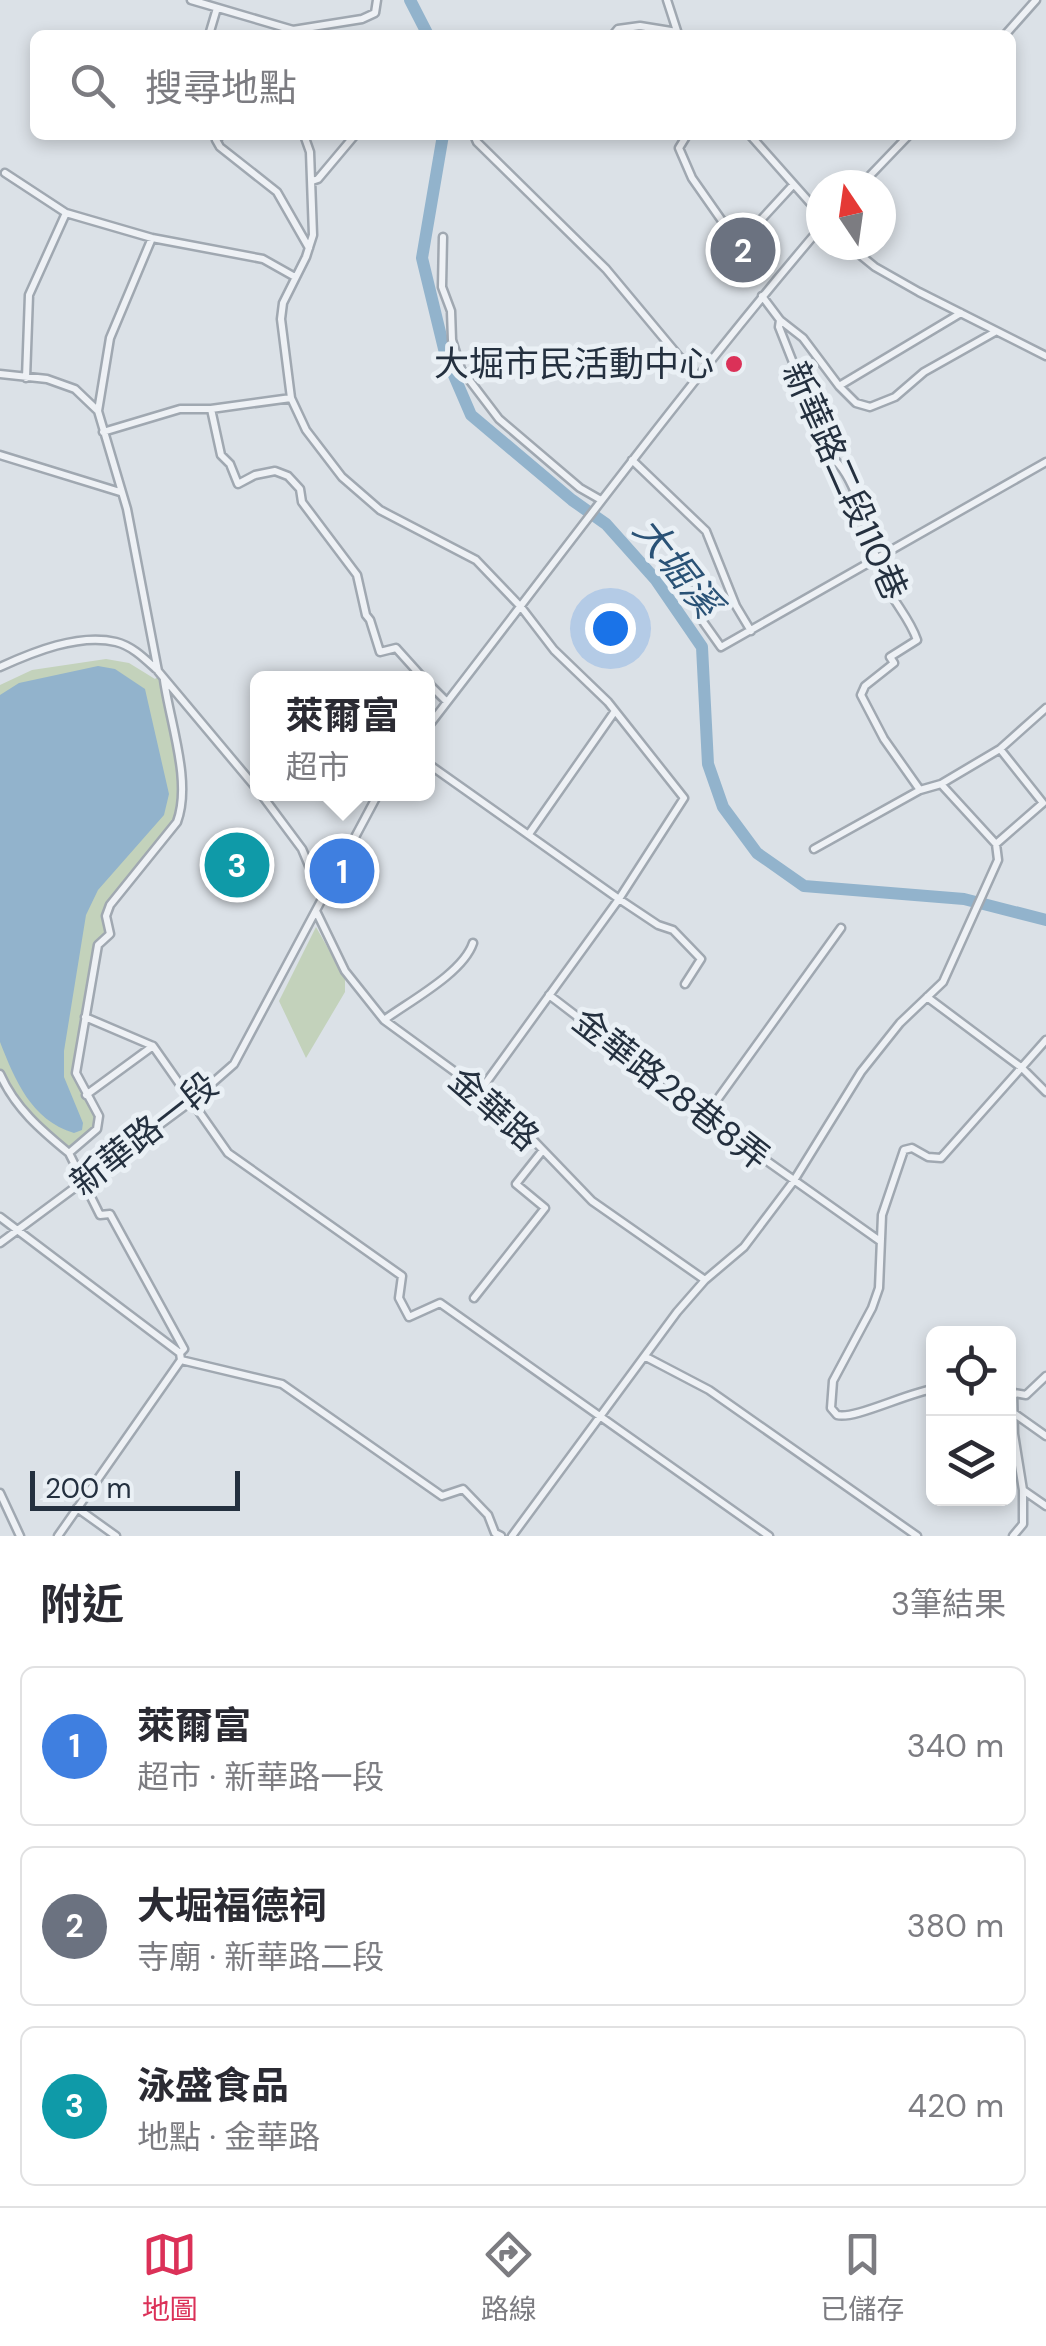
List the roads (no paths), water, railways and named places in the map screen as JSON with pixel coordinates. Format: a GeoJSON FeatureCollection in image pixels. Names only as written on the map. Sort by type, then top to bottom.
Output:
{"type":"FeatureCollection","features":[{"type":"Feature","properties":{"kind":"street"},"geometry":{"type":"LineString","coordinates":[[191,0],[284,30]]}},
{"type":"Feature","properties":{"kind":"street"},"geometry":{"type":"LineString","coordinates":[[308,30],[376,14],[377,0]]}},
{"type":"Feature","properties":{"kind":"street"},"geometry":{"type":"LineString","coordinates":[[667,0],[676,30]]}},
{"type":"Feature","properties":{"kind":"street"},"geometry":{"type":"LineString","coordinates":[[1009,30],[1036,0]]}},
{"type":"Feature","properties":{"kind":"street"},"geometry":{"type":"LineString","coordinates":[[210,30],[217,8]]}},
{"type":"Feature","properties":{"kind":"street"},"geometry":{"type":"LineString","coordinates":[[617,30],[640,26],[658,30]]}},
{"type":"Feature","properties":{"kind":"street"},"geometry":{"type":"LineString","coordinates":[[216,140],[277,192],[309,248]]}},
{"type":"Feature","properties":{"kind":"street"},"geometry":{"type":"LineString","coordinates":[[306,140],[310,152],[313,235],[281,319],[291,398],[306,430],[342,477],[380,510],[476,560],[521,607],[554,650],[615,711],[684,798],[620,898],[480,1091]]}},
{"type":"Feature","properties":{"kind":"street"},"geometry":{"type":"LineString","coordinates":[[312,180],[318,179],[352,140]]}},
{"type":"Feature","properties":{"kind":"street"},"geometry":{"type":"LineString","coordinates":[[476,140],[606,269],[696,378]]}},
{"type":"Feature","properties":{"kind":"street"},"geometry":{"type":"LineString","coordinates":[[684,140],[679,148],[692,178],[734,238],[747,235],[793,184]]}},
{"type":"Feature","properties":{"kind":"street"},"geometry":{"type":"LineString","coordinates":[[754,140],[806,198]]}},
{"type":"Feature","properties":{"kind":"street"},"geometry":{"type":"LineString","coordinates":[[875,170],[904,140]]}},
{"type":"Feature","properties":{"kind":"street"},"geometry":{"type":"LineString","coordinates":[[5,173],[66,213],[152,238],[263,259],[295,278]]}},
{"type":"Feature","properties":{"kind":"street"},"geometry":{"type":"LineString","coordinates":[[26,378],[29,296],[66,213]]}},
{"type":"Feature","properties":{"kind":"street"},"geometry":{"type":"LineString","coordinates":[[152,238],[110,338],[98,411],[127,509],[158,670]]}},
{"type":"Feature","properties":{"kind":"street"},"geometry":{"type":"LineString","coordinates":[[443,238],[442,287],[451,312],[452,340],[461,369],[499,419],[580,488],[601,500]]}},
{"type":"Feature","properties":{"kind":"street"},"geometry":{"type":"LineString","coordinates":[[435,718],[579,527],[806,245]]}},
{"type":"Feature","properties":{"kind":"street"},"geometry":{"type":"LineString","coordinates":[[866,260],[1046,356]]}},
{"type":"Feature","properties":{"kind":"street"},"geometry":{"type":"LineString","coordinates":[[762,296],[780,320],[803,338],[839,386],[856,403],[870,407],[883,404],[924,372],[995,332]]}},
{"type":"Feature","properties":{"kind":"street"},"geometry":{"type":"LineString","coordinates":[[839,386],[961,313]]}},
{"type":"Feature","properties":{"kind":"street","name":"新華路二段110巷"},"geometry":{"type":"LineString","coordinates":[[780,320],[779,327],[830,456],[845,471],[887,588],[917,640],[890,657],[894,663],[865,686],[861,695],[884,739],[920,790]]}},
{"type":"Feature","properties":{"kind":"street"},"geometry":{"type":"LineString","coordinates":[[0,374],[47,380],[76,389],[98,411]]}},
{"type":"Feature","properties":{"kind":"street"},"geometry":{"type":"LineString","coordinates":[[104,432],[180,409],[211,409],[291,398]]}},
{"type":"Feature","properties":{"kind":"street"},"geometry":{"type":"LineString","coordinates":[[211,409],[221,455],[230,464],[238,484],[275,471],[296,484],[302,502],[356,574],[380,652],[396,648],[417,671]]}},
{"type":"Feature","properties":{"kind":"street"},"geometry":{"type":"LineString","coordinates":[[0,454],[120,492]]}},
{"type":"Feature","properties":{"kind":"street"},"geometry":{"type":"LineString","coordinates":[[632,460],[706,531],[736,606],[751,631]]}},
{"type":"Feature","properties":{"kind":"street"},"geometry":{"type":"LineString","coordinates":[[674,559],[704,623],[721,646],[1046,462]]}},
{"type":"Feature","properties":{"kind":"street"},"geometry":{"type":"LineString","coordinates":[[0,666],[36,650],[93,641],[118,642],[139,653],[158,670],[250,780]]}},
{"type":"Feature","properties":{"kind":"street"},"geometry":{"type":"LineString","coordinates":[[69,1153],[97,1129],[99,1116],[76,1073],[98,945],[110,934],[106,916],[110,905],[177,822],[182,808],[182,777],[164,680]]}},
{"type":"Feature","properties":{"kind":"street"},"geometry":{"type":"LineString","coordinates":[[435,690],[447,702]]}},
{"type":"Feature","properties":{"kind":"street"},"geometry":{"type":"LineString","coordinates":[[814,849],[920,790],[941,784],[1000,748],[1046,708]]}},
{"type":"Feature","properties":{"kind":"street"},"geometry":{"type":"LineString","coordinates":[[530,834],[615,711]]}},
{"type":"Feature","properties":{"kind":"street"},"geometry":{"type":"LineString","coordinates":[[996,844],[1044,804],[1000,748]]}},
{"type":"Feature","properties":{"kind":"street"},"geometry":{"type":"LineString","coordinates":[[435,768],[658,925],[673,930],[702,959],[685,984]]}},
{"type":"Feature","properties":{"kind":"street"},"geometry":{"type":"LineString","coordinates":[[512,1536],[677,1312],[705,1280],[744,1248],[793,1182],[862,1072],[900,1023],[944,982],[998,860],[996,844],[941,784]]}},
{"type":"Feature","properties":{"kind":"street"},"geometry":{"type":"LineString","coordinates":[[266,801],[302,849],[322,895]]}},
{"type":"Feature","properties":{"kind":"street","name":"新華路一段"},"geometry":{"type":"LineString","coordinates":[[0,1243],[193,1100],[234,1064],[374,801]]}},
{"type":"Feature","properties":{"kind":"street","name":"金華路"},"geometry":{"type":"LineString","coordinates":[[316,909],[345,972],[384,1020],[480,1091],[592,1201],[705,1280]]}},
{"type":"Feature","properties":{"kind":"street"},"geometry":{"type":"LineString","coordinates":[[704,1118],[841,928]]}},
{"type":"Feature","properties":{"kind":"street"},"geometry":{"type":"LineString","coordinates":[[384,1020],[454,972],[469,956],[473,944]]}},
{"type":"Feature","properties":{"kind":"street","name":"金華路28巷8弄"},"geometry":{"type":"LineString","coordinates":[[549,996],[600,1034],[617,1055],[880,1241]]}},
{"type":"Feature","properties":{"kind":"street"},"geometry":{"type":"LineString","coordinates":[[927,998],[1022,1068],[1046,1092]]}},
{"type":"Feature","properties":{"kind":"street"},"geometry":{"type":"LineString","coordinates":[[85,1018],[153,1046],[228,1153],[402,1276],[400,1298],[409,1317],[440,1303],[770,1536]]}},
{"type":"Feature","properties":{"kind":"street"},"geometry":{"type":"LineString","coordinates":[[926,1391],[850,1418],[837,1415],[831,1408],[833,1381],[879,1288],[882,1216],[904,1150],[912,1148],[928,1157],[942,1158],[1046,1040]]}},
{"type":"Feature","properties":{"kind":"street"},"geometry":{"type":"LineString","coordinates":[[86,1095],[153,1046]]}},
{"type":"Feature","properties":{"kind":"street"},"geometry":{"type":"LineString","coordinates":[[0,1074],[15,1102],[69,1153],[100,1215],[110,1214],[184,1349],[58,1536]]}},
{"type":"Feature","properties":{"kind":"street"},"geometry":{"type":"LineString","coordinates":[[474,1298],[545,1208],[516,1184],[543,1150]]}},
{"type":"Feature","properties":{"kind":"street"},"geometry":{"type":"LineString","coordinates":[[0,1217],[180,1357],[282,1384],[442,1496],[463,1489],[488,1516],[494,1533],[501,1536]]}},
{"type":"Feature","properties":{"kind":"street"},"geometry":{"type":"LineString","coordinates":[[646,1357],[708,1390],[917,1536]]}},
{"type":"Feature","properties":{"kind":"street"},"geometry":{"type":"LineString","coordinates":[[1016,1392],[1032,1393],[1046,1376]]}},
{"type":"Feature","properties":{"kind":"street"},"geometry":{"type":"LineString","coordinates":[[1016,1415],[1046,1436]]}},
{"type":"Feature","properties":{"kind":"street"},"geometry":{"type":"LineString","coordinates":[[1013,1536],[1022,1524],[1023,1490],[1014,1416]]}},
{"type":"Feature","properties":{"kind":"street"},"geometry":{"type":"LineString","coordinates":[[1023,1490],[1046,1506]]}},
{"type":"Feature","properties":{"kind":"street"},"geometry":{"type":"LineString","coordinates":[[0,1493],[20,1536]]}},
{"type":"Feature","properties":{"kind":"street"},"geometry":{"type":"LineString","coordinates":[[76,1508],[116,1536]]}},
{"type":"Feature","properties":{"kind":"water"},"geometry":{"type":"Polygon","coordinates":[[[98,666],[115,669],[145,689],[169,794],[164,815],[98,890],[86,915],[64,1051],[64,1077],[83,1123],[82,1130],[74,1133],[46,1119],[36,1109],[19,1084],[0,1042],[0,695],[19,683],[98,666]]]}},
{"type":"Feature","properties":{"kind":"waterway","name":"大堀溪"},"geometry":{"type":"LineString","coordinates":[[410,0],[425,30]]}},
{"type":"Feature","properties":{"kind":"waterway","name":"大堀溪"},"geometry":{"type":"LineString","coordinates":[[442,140],[422,258],[446,357],[471,415],[606,524],[656,580],[702,647],[708,764],[723,807],[757,853],[804,886],[964,899],[1046,920]]}},
{"type":"Feature","properties":{"kind":"place","name":"大堀福德祠"},"geometry":{"type":"Point","coordinates":[743,250]}},
{"type":"Feature","properties":{"kind":"place","name":"大堀市民活動中心"},"geometry":{"type":"Point","coordinates":[734,364]}},
{"type":"Feature","properties":{"kind":"place","name":"泳盛食品"},"geometry":{"type":"Point","coordinates":[237,865]}},
{"type":"Feature","properties":{"kind":"place","name":"萊爾富"},"geometry":{"type":"Point","coordinates":[342,871]}}]}
